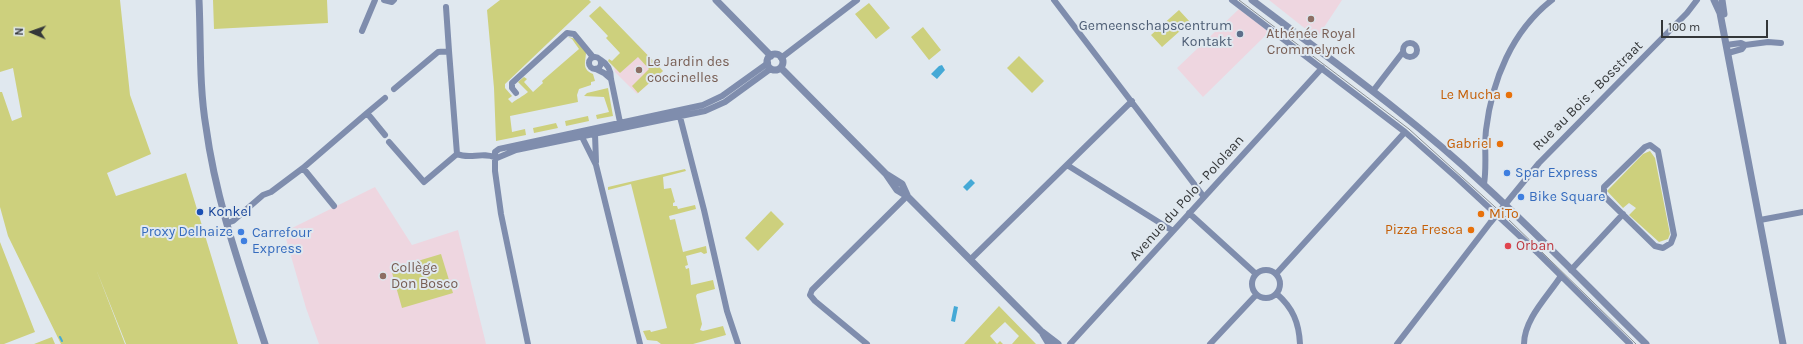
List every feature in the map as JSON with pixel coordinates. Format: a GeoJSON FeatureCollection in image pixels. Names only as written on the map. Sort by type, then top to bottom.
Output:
{"type":"FeatureCollection","features":[{"type":"Feature","properties":{"kind":"street"},"geometry":{"type":"LineString","coordinates":[[199,0],[205,127],[214,175],[227,223],[265,344]]}},
{"type":"Feature","properties":{"kind":"street"},"geometry":{"type":"LineString","coordinates":[[362,31],[375,0]]}},
{"type":"Feature","properties":{"kind":"street"},"geometry":{"type":"LineString","coordinates":[[384,0],[392,2],[394,0]]}},
{"type":"Feature","properties":{"kind":"street"},"geometry":{"type":"LineString","coordinates":[[716,0],[769,60],[773,70]]}},
{"type":"Feature","properties":{"kind":"street"},"geometry":{"type":"LineString","coordinates":[[781,58],[857,0]]}},
{"type":"Feature","properties":{"kind":"street"},"geometry":{"type":"LineString","coordinates":[[1054,0],[1204,197]]}},
{"type":"Feature","properties":{"kind":"street"},"geometry":{"type":"LineString","coordinates":[[1232,0],[1405,132],[1461,182],[1561,276],[1630,344]]}},
{"type":"Feature","properties":{"kind":"street"},"geometry":{"type":"LineString","coordinates":[[1252,0],[1413,122],[1484,184],[1542,238],[1571,270],[1646,344]]}},
{"type":"Feature","properties":{"kind":"street"},"geometry":{"type":"LineString","coordinates":[[1484,184],[1486,174],[1486,130],[1497,79],[1515,41],[1536,15],[1552,0]]}},
{"type":"Feature","properties":{"kind":"street","name":"Rue au Bois - Bosstraat"},"geometry":{"type":"LineString","coordinates":[[1398,344],[1496,215],[1557,143],[1691,8],[1697,0]]}},
{"type":"Feature","properties":{"kind":"street"},"geometry":{"type":"LineString","coordinates":[[1714,0],[1720,13],[1729,48]]}},
{"type":"Feature","properties":{"kind":"street"},"geometry":{"type":"LineString","coordinates":[[1722,0],[1729,48],[1787,344]]}},
{"type":"Feature","properties":{"kind":"street"},"geometry":{"type":"LineString","coordinates":[[446,7],[457,154]]}},
{"type":"Feature","properties":{"kind":"street"},"geometry":{"type":"LineString","coordinates":[[516,93],[512,88],[512,83],[567,33],[574,34],[593,57],[597,57],[609,68],[621,126]]}},
{"type":"Feature","properties":{"kind":"street"},"geometry":{"type":"LineString","coordinates":[[1729,48],[1742,49],[1745,46],[1768,42],[1781,43]]}},
{"type":"Feature","properties":{"kind":"street"},"geometry":{"type":"LineString","coordinates":[[394,89],[438,52],[449,51]]}},
{"type":"Feature","properties":{"kind":"street"},"geometry":{"type":"LineString","coordinates":[[1373,91],[1403,52]]}},
{"type":"Feature","properties":{"kind":"street"},"geometry":{"type":"LineString","coordinates":[[679,114],[713,102],[745,80],[775,55],[781,58],[783,62],[781,68]]}},
{"type":"Feature","properties":{"kind":"street"},"geometry":{"type":"LineString","coordinates":[[593,57],[590,59],[588,64],[591,68],[604,73],[611,79]]}},
{"type":"Feature","properties":{"kind":"street"},"geometry":{"type":"LineString","coordinates":[[596,70],[600,67],[601,60]]}},
{"type":"Feature","properties":{"kind":"street"},"geometry":{"type":"LineString","coordinates":[[457,154],[464,157],[482,154],[499,158],[504,154],[516,150],[583,134],[679,114],[705,111],[716,107],[769,70],[781,68]]}},
{"type":"Feature","properties":{"kind":"street"},"geometry":{"type":"LineString","coordinates":[[781,68],[886,174],[897,190],[907,196],[971,259],[1040,331],[1049,344]]}},
{"type":"Feature","properties":{"kind":"street","name":"Avenue du Polo - Pololaan"},"geometry":{"type":"LineString","coordinates":[[1070,344],[1322,68]]}},
{"type":"Feature","properties":{"kind":"street"},"geometry":{"type":"LineString","coordinates":[[227,223],[233,221],[263,195],[271,192],[303,168],[385,98]]}},
{"type":"Feature","properties":{"kind":"street"},"geometry":{"type":"LineString","coordinates":[[971,259],[1132,101]]}},
{"type":"Feature","properties":{"kind":"street"},"geometry":{"type":"LineString","coordinates":[[367,114],[385,135]]}},
{"type":"Feature","properties":{"kind":"street"},"geometry":{"type":"LineString","coordinates":[[679,114],[704,210],[727,311],[738,344]]}},
{"type":"Feature","properties":{"kind":"street"},"geometry":{"type":"LineString","coordinates":[[593,132],[596,165],[640,344]]}},
{"type":"Feature","properties":{"kind":"street"},"geometry":{"type":"LineString","coordinates":[[1276,274],[1405,132]]}},
{"type":"Feature","properties":{"kind":"street"},"geometry":{"type":"LineString","coordinates":[[583,134],[596,165]]}},
{"type":"Feature","properties":{"kind":"street"},"geometry":{"type":"LineString","coordinates":[[389,142],[424,182],[457,154]]}},
{"type":"Feature","properties":{"kind":"street"},"geometry":{"type":"LineString","coordinates":[[1650,145],[1655,147],[1658,151],[1674,239],[1663,248],[1659,248],[1623,214],[1604,196],[1604,187],[1646,147],[1650,145]]}},
{"type":"Feature","properties":{"kind":"street"},"geometry":{"type":"LineString","coordinates":[[494,157],[500,214],[528,344]]}},
{"type":"Feature","properties":{"kind":"street"},"geometry":{"type":"LineString","coordinates":[[1067,165],[1173,232]]}},
{"type":"Feature","properties":{"kind":"street"},"geometry":{"type":"LineString","coordinates":[[303,168],[334,206]]}},
{"type":"Feature","properties":{"kind":"street"},"geometry":{"type":"LineString","coordinates":[[1461,182],[1470,172]]}},
{"type":"Feature","properties":{"kind":"street"},"geometry":{"type":"LineString","coordinates":[[867,344],[815,301],[810,295],[812,290],[907,196]]}},
{"type":"Feature","properties":{"kind":"street"},"geometry":{"type":"LineString","coordinates":[[1762,220],[1803,212]]}},
{"type":"Feature","properties":{"kind":"street"},"geometry":{"type":"LineString","coordinates":[[1189,213],[1256,274]]}},
{"type":"Feature","properties":{"kind":"street"},"geometry":{"type":"LineString","coordinates":[[1571,270],[1623,214]]}},
{"type":"Feature","properties":{"kind":"street"},"geometry":{"type":"LineString","coordinates":[[1762,220],[1783,344]]}},
{"type":"Feature","properties":{"kind":"street"},"geometry":{"type":"LineString","coordinates":[[1263,270],[1272,271],[1276,274],[1280,282],[1280,288],[1276,294],[1271,298],[1265,299],[1256,295],[1252,286],[1252,280],[1256,274],[1263,270]]}},
{"type":"Feature","properties":{"kind":"street"},"geometry":{"type":"LineString","coordinates":[[1524,344],[1526,330],[1561,276]]}},
{"type":"Feature","properties":{"kind":"street"},"geometry":{"type":"LineString","coordinates":[[1276,294],[1290,308],[1296,318],[1300,344]]}},
{"type":"Feature","properties":{"kind":"street"},"geometry":{"type":"LineString","coordinates":[[1210,344],[1256,295]]}},
{"type":"Feature","properties":{"kind":"street"},"geometry":{"type":"LineString","coordinates":[[1040,331],[1058,344]]}},
{"type":"Feature","properties":{"kind":"shaded area","name":"Athénée Royal Crommelynck"},"geometry":{"type":"Polygon","coordinates":[[[1269,0],[1342,0],[1317,38],[1269,0]]]}},
{"type":"Feature","properties":{"kind":"shaded area"},"geometry":{"type":"Polygon","coordinates":[[[1239,9],[1269,32],[1203,97],[1177,68],[1239,9]]]}},
{"type":"Feature","properties":{"kind":"shaded area","name":"Le Jardin des coccinelles"},"geometry":{"type":"Polygon","coordinates":[[[638,45],[663,71],[637,94],[615,72],[614,67],[638,45]]]}},
{"type":"Feature","properties":{"kind":"shaded area","name":"Collège Don Bosco"},"geometry":{"type":"Polygon","coordinates":[[[375,187],[412,245],[458,230],[486,344],[319,344],[306,308],[284,232],[375,187]]]}},
{"type":"Feature","properties":{"kind":"green space"},"geometry":{"type":"Polygon","coordinates":[[[0,0],[120,0],[130,95],[151,154],[107,173],[116,196],[186,173],[238,344],[126,344],[96,269],[125,344],[61,344],[8,236],[0,207],[0,92],[2,92],[12,121],[22,117],[13,68],[0,72],[0,0]]]}},
{"type":"Feature","properties":{"kind":"green space"},"geometry":{"type":"Polygon","coordinates":[[[213,0],[327,0],[328,23],[214,29],[213,0]]]}},
{"type":"Feature","properties":{"kind":"green space"},"geometry":{"type":"Polygon","coordinates":[[[500,0],[589,0],[591,2],[505,84],[505,88],[512,96],[508,99],[512,103],[528,92],[518,82],[524,77],[527,79],[524,82],[533,92],[543,83],[542,81],[579,49],[572,39],[568,37],[576,39],[586,52],[586,67],[589,72],[593,74],[595,81],[591,82],[591,85],[579,89],[577,95],[578,102],[510,116],[512,132],[525,129],[526,135],[496,141],[494,88],[487,10],[500,0]]]}},
{"type":"Feature","properties":{"kind":"green space"},"geometry":{"type":"Polygon","coordinates":[[[869,3],[890,28],[876,39],[855,14],[869,3]]]}},
{"type":"Feature","properties":{"kind":"green space"},"geometry":{"type":"Polygon","coordinates":[[[600,6],[663,71],[638,93],[632,86],[649,69],[638,57],[620,73],[608,61],[609,59],[612,61],[620,53],[606,38],[608,36],[589,16],[600,6]]]}},
{"type":"Feature","properties":{"kind":"green space"},"geometry":{"type":"Polygon","coordinates":[[[1179,10],[1190,22],[1162,47],[1151,35],[1179,10]]]}},
{"type":"Feature","properties":{"kind":"green space"},"geometry":{"type":"Polygon","coordinates":[[[923,27],[941,50],[929,60],[911,37],[923,27]]]}},
{"type":"Feature","properties":{"kind":"green space"},"geometry":{"type":"Polygon","coordinates":[[[1019,56],[1044,81],[1032,93],[1007,68],[1019,56]]]}},
{"type":"Feature","properties":{"kind":"green space"},"geometry":{"type":"Polygon","coordinates":[[[608,88],[613,116],[597,119],[596,115],[609,112],[604,97],[584,96],[587,93],[608,88]]]}},
{"type":"Feature","properties":{"kind":"green space"},"geometry":{"type":"Polygon","coordinates":[[[588,116],[589,121],[566,126],[565,121],[588,116]]]}},
{"type":"Feature","properties":{"kind":"green space"},"geometry":{"type":"Polygon","coordinates":[[[556,123],[558,128],[534,133],[533,128],[556,123]]]}},
{"type":"Feature","properties":{"kind":"green space"},"geometry":{"type":"Polygon","coordinates":[[[1650,151],[1655,158],[1670,234],[1668,239],[1659,242],[1629,215],[1636,208],[1629,203],[1623,208],[1607,191],[1643,154],[1650,151]]]}},
{"type":"Feature","properties":{"kind":"green space"},"geometry":{"type":"Polygon","coordinates":[[[685,169],[686,171],[663,177],[664,189],[671,188],[675,202],[673,203],[673,206],[677,206],[678,209],[695,205],[696,209],[669,216],[670,220],[675,219],[683,252],[706,246],[707,253],[704,254],[701,252],[686,256],[688,265],[685,266],[686,269],[689,268],[691,285],[713,280],[715,289],[697,294],[696,296],[702,324],[700,330],[703,331],[723,326],[726,335],[693,344],[661,344],[657,341],[647,340],[643,331],[650,330],[651,332],[667,328],[631,184],[608,190],[608,187],[685,169]]]}},
{"type":"Feature","properties":{"kind":"green space"},"geometry":{"type":"Polygon","coordinates":[[[771,211],[784,224],[758,251],[745,238],[771,211]]]}},
{"type":"Feature","properties":{"kind":"green space"},"geometry":{"type":"Polygon","coordinates":[[[0,242],[35,332],[4,344],[0,344],[0,242]]]}},
{"type":"Feature","properties":{"kind":"green space"},"geometry":{"type":"Polygon","coordinates":[[[441,254],[453,293],[402,308],[391,269],[441,254]]]}},
{"type":"Feature","properties":{"kind":"green space"},"geometry":{"type":"Polygon","coordinates":[[[999,306],[1036,344],[1012,344],[1019,336],[1005,322],[990,336],[997,344],[964,344],[999,306]]]}},
{"type":"Feature","properties":{"kind":"green space"},"geometry":{"type":"Polygon","coordinates":[[[52,337],[55,344],[34,344],[52,337]]]}},
{"type":"Feature","properties":{"kind":"water"},"geometry":{"type":"Polygon","coordinates":[[[942,65],[945,70],[937,79],[931,74],[942,65]]]}},
{"type":"Feature","properties":{"kind":"water"},"geometry":{"type":"Polygon","coordinates":[[[971,179],[975,183],[967,191],[963,187],[971,179]]]}},
{"type":"Feature","properties":{"kind":"water"},"geometry":{"type":"Polygon","coordinates":[[[954,306],[958,307],[955,322],[951,321],[954,306]]]}},
{"type":"Feature","properties":{"kind":"waterway"},"geometry":{"type":"LineString","coordinates":[[60,337],[62,341]]}},
{"type":"Feature","properties":{"kind":"tram line"},"geometry":{"type":"LineString","coordinates":[[1239,0],[1409,129],[1505,216],[1636,344]]}},
{"type":"Feature","properties":{"kind":"place","name":"Athénée Royal Crommelynck"},"geometry":{"type":"Point","coordinates":[1311,19]}},
{"type":"Feature","properties":{"kind":"place","name":"Gemeenschapscentrum Kontakt"},"geometry":{"type":"Point","coordinates":[1240,34]}},
{"type":"Feature","properties":{"kind":"place","name":"Le Jardin des coccinelles"},"geometry":{"type":"Point","coordinates":[639,70]}},
{"type":"Feature","properties":{"kind":"place","name":"Le Mucha"},"geometry":{"type":"Point","coordinates":[1509,95]}},
{"type":"Feature","properties":{"kind":"place","name":"Gabriel"},"geometry":{"type":"Point","coordinates":[1500,144]}},
{"type":"Feature","properties":{"kind":"place","name":"Spar Express"},"geometry":{"type":"Point","coordinates":[1507,173]}},
{"type":"Feature","properties":{"kind":"place","name":"Bike Square"},"geometry":{"type":"Point","coordinates":[1521,197]}},
{"type":"Feature","properties":{"kind":"place","name":"Konkel"},"geometry":{"type":"Point","coordinates":[200,212]}},
{"type":"Feature","properties":{"kind":"place","name":"MiTo"},"geometry":{"type":"Point","coordinates":[1481,214]}},
{"type":"Feature","properties":{"kind":"place","name":"Pizza Fresca"},"geometry":{"type":"Point","coordinates":[1471,230]}},
{"type":"Feature","properties":{"kind":"place","name":"Proxy Delhaize"},"geometry":{"type":"Point","coordinates":[241,232]}},
{"type":"Feature","properties":{"kind":"place","name":"Carrefour Express"},"geometry":{"type":"Point","coordinates":[244,241]}},
{"type":"Feature","properties":{"kind":"place","name":"Orban"},"geometry":{"type":"Point","coordinates":[1508,246]}},
{"type":"Feature","properties":{"kind":"place","name":"Collège Don Bosco"},"geometry":{"type":"Point","coordinates":[383,276]}}]}
